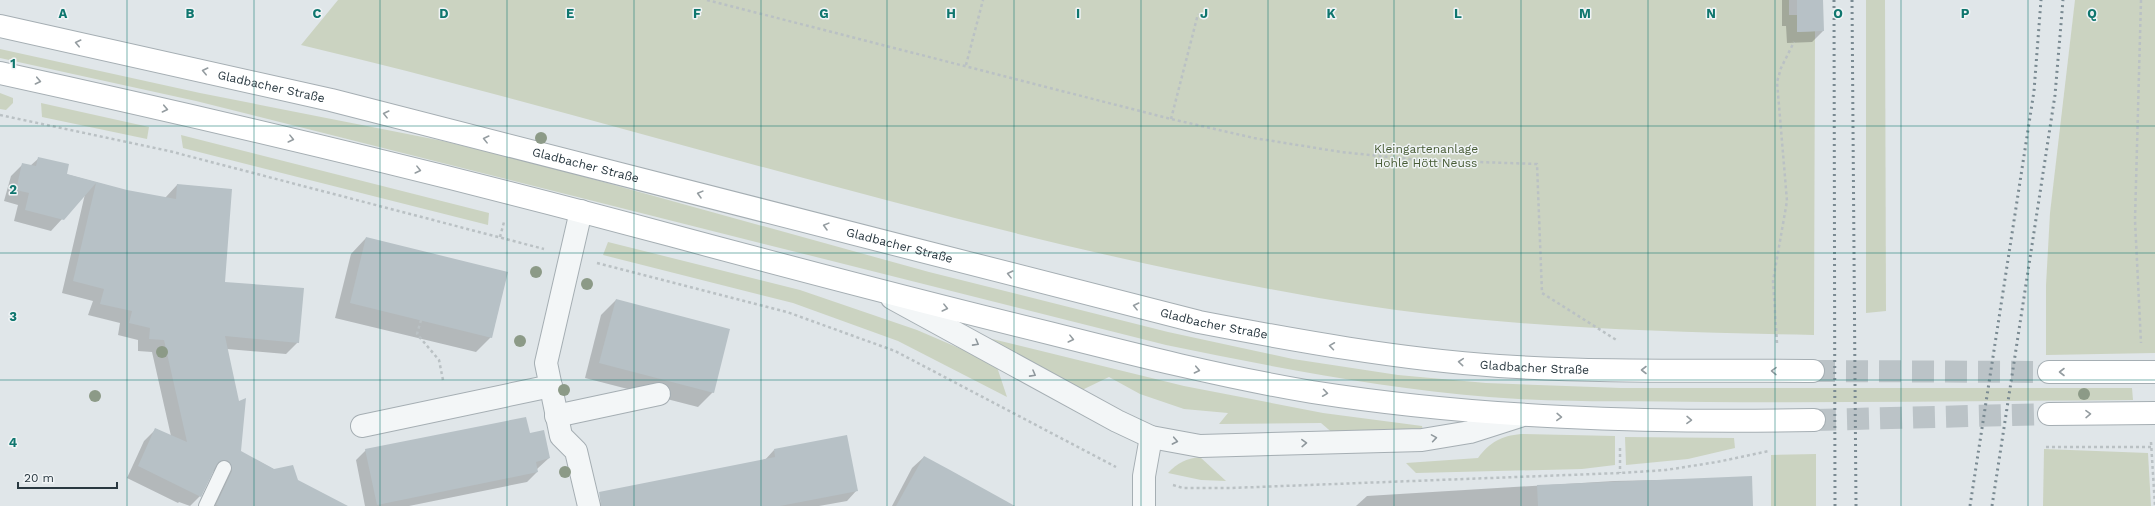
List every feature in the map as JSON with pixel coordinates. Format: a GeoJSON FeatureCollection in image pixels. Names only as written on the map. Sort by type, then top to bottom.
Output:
{"type":"FeatureCollection","features":[{"type":"Feature","properties":{"kind":"main road","name":"Gladbacher Straße"},"geometry":{"type":"LineString","coordinates":[[0,27],[22,30],[331,100],[1199,322],[1298,341],[1402,357],[1500,366],[1598,370],[1813,372]]}},
{"type":"Feature","properties":{"kind":"main road"},"geometry":{"type":"LineString","coordinates":[[0,73],[179,112],[581,211],[880,292],[1203,371],[1311,391],[1414,406],[1520,416],[1619,420],[1814,420]]}},
{"type":"Feature","properties":{"kind":"main road"},"geometry":{"type":"LineString","coordinates":[[2048,372],[2149,372]]}},
{"type":"Feature","properties":{"kind":"main road"},"geometry":{"type":"LineString","coordinates":[[2049,414],[2151,413]]}},
{"type":"Feature","properties":{"kind":"street"},"geometry":{"type":"LineString","coordinates":[[581,211],[546,363],[561,436],[576,451],[590,506]]}},
{"type":"Feature","properties":{"kind":"street"},"geometry":{"type":"LineString","coordinates":[[880,292],[1117,421],[1151,437],[1200,446],[1422,440],[1470,432],[1520,416]]}},
{"type":"Feature","properties":{"kind":"street"},"geometry":{"type":"LineString","coordinates":[[362,426],[551,386]]}},
{"type":"Feature","properties":{"kind":"street"},"geometry":{"type":"LineString","coordinates":[[556,416],[659,394]]}},
{"type":"Feature","properties":{"kind":"street"},"geometry":{"type":"LineString","coordinates":[[1144,506],[1144,476],[1151,437]]}},
{"type":"Feature","properties":{"kind":"lane"},"geometry":{"type":"LineString","coordinates":[[206,506],[224,468]]}},
{"type":"Feature","properties":{"kind":"path"},"geometry":{"type":"LineString","coordinates":[[707,0],[966,65],[1171,119],[1254,138],[1341,152],[1418,160],[1537,164],[1542,292],[1619,342]]}},
{"type":"Feature","properties":{"kind":"path"},"geometry":{"type":"LineString","coordinates":[[966,65],[983,0]]}},
{"type":"Feature","properties":{"kind":"path"},"geometry":{"type":"LineString","coordinates":[[2141,0],[2135,220],[2149,372]]}},
{"type":"Feature","properties":{"kind":"path"},"geometry":{"type":"LineString","coordinates":[[1171,119],[1198,14]]}},
{"type":"Feature","properties":{"kind":"path"},"geometry":{"type":"LineString","coordinates":[[1777,344],[1773,281],[1787,200],[1777,82],[1794,42]]}},
{"type":"Feature","properties":{"kind":"path"},"geometry":{"type":"LineString","coordinates":[[420,320],[417,334],[439,360],[449,408]]}},
{"type":"Feature","properties":{"kind":"path"},"geometry":{"type":"LineString","coordinates":[[2151,413],[2155,506]]}},
{"type":"Feature","properties":{"kind":"path"},"geometry":{"type":"LineString","coordinates":[[2046,447],[2152,447]]}},
{"type":"Feature","properties":{"kind":"path"},"geometry":{"type":"LineString","coordinates":[[1144,476],[1183,488],[1231,488],[1620,473],[1666,470],[1717,462],[1772,450]]}},
{"type":"Feature","properties":{"kind":"green space","name":"Kleingartenanlage Hohle Hött Neuss"},"geometry":{"type":"Polygon","coordinates":[[[338,0],[1789,0],[1789,15],[1797,15],[1798,32],[1815,31],[1814,335],[1628,330],[1504,322],[1442,316],[1319,298],[1190,273],[1062,245],[935,213],[555,110],[301,45],[338,0]]]}},
{"type":"Feature","properties":{"kind":"green space"},"geometry":{"type":"Polygon","coordinates":[[[1866,0],[1885,0],[1886,311],[1866,313],[1866,0]]]}},
{"type":"Feature","properties":{"kind":"green space"},"geometry":{"type":"Polygon","coordinates":[[[2075,0],[2155,0],[2155,353],[2046,355],[2046,285],[2050,213],[2075,0]]]}},
{"type":"Feature","properties":{"kind":"green space"},"geometry":{"type":"Polygon","coordinates":[[[0,49],[200,93],[443,141],[542,165],[929,272],[1168,332],[1293,359],[1398,375],[1486,383],[1621,388],[2132,388],[2133,400],[1814,402],[1543,400],[1448,393],[1326,376],[1166,345],[196,101],[0,58],[0,49]]]}},
{"type":"Feature","properties":{"kind":"green space"},"geometry":{"type":"Polygon","coordinates":[[[0,93],[13,98],[13,103],[6,110],[0,109],[0,93]]]}},
{"type":"Feature","properties":{"kind":"green space"},"geometry":{"type":"Polygon","coordinates":[[[41,103],[149,127],[147,139],[42,117],[41,103]]]}},
{"type":"Feature","properties":{"kind":"green space"},"geometry":{"type":"Polygon","coordinates":[[[181,135],[489,213],[488,225],[183,148],[181,135]]]}},
{"type":"Feature","properties":{"kind":"green space"},"geometry":{"type":"Polygon","coordinates":[[[608,242],[800,290],[917,330],[996,364],[1007,397],[898,341],[793,303],[603,255],[608,242]]]}},
{"type":"Feature","properties":{"kind":"green space"},"geometry":{"type":"Polygon","coordinates":[[[984,337],[1184,386],[1323,413],[1422,426],[1423,431],[1335,435],[1321,423],[1219,424],[1228,413],[1184,409],[1140,394],[1109,377],[1082,390],[984,337]]]}},
{"type":"Feature","properties":{"kind":"green space"},"geometry":{"type":"Polygon","coordinates":[[[1521,434],[1615,436],[1615,465],[1582,469],[1416,473],[1406,463],[1478,458],[1496,441],[1508,436],[1521,434]]]}},
{"type":"Feature","properties":{"kind":"green space"},"geometry":{"type":"Polygon","coordinates":[[[1625,437],[1734,438],[1735,448],[1688,459],[1626,465],[1625,437]]]}},
{"type":"Feature","properties":{"kind":"green space"},"geometry":{"type":"Polygon","coordinates":[[[2044,449],[2148,453],[2151,506],[2043,506],[2044,449]]]}},
{"type":"Feature","properties":{"kind":"green space"},"geometry":{"type":"Polygon","coordinates":[[[1816,454],[1816,506],[1771,506],[1771,455],[1816,454]]]}},
{"type":"Feature","properties":{"kind":"green space"},"geometry":{"type":"Polygon","coordinates":[[[1200,457],[1226,481],[1201,480],[1168,473],[1182,462],[1200,457]]]}},
{"type":"Feature","properties":{"kind":"building"},"geometry":{"type":"Polygon","coordinates":[[[1797,0],[1823,0],[1824,31],[1797,32],[1797,0]]]}},
{"type":"Feature","properties":{"kind":"building"},"geometry":{"type":"Polygon","coordinates":[[[38,157],[69,164],[67,174],[127,190],[176,199],[177,184],[232,189],[225,282],[304,288],[299,343],[225,336],[239,401],[246,398],[241,451],[274,469],[293,465],[298,480],[348,506],[219,506],[216,505],[232,471],[232,467],[228,461],[223,460],[217,464],[201,497],[138,466],[155,428],[187,442],[164,340],[149,339],[150,328],[129,323],[132,311],[100,304],[104,289],[73,281],[96,183],[64,220],[25,210],[29,193],[16,190],[22,163],[36,166],[38,157]]]}},
{"type":"Feature","properties":{"kind":"building"},"geometry":{"type":"Polygon","coordinates":[[[366,237],[508,272],[492,338],[350,303],[366,237]]]}},
{"type":"Feature","properties":{"kind":"building"},"geometry":{"type":"Polygon","coordinates":[[[616,299],[730,329],[714,393],[599,363],[616,299]]]}},
{"type":"Feature","properties":{"kind":"building"},"geometry":{"type":"Polygon","coordinates":[[[526,417],[530,433],[544,430],[550,458],[536,462],[538,472],[377,505],[365,449],[526,417]]]}},
{"type":"Feature","properties":{"kind":"building"},"geometry":{"type":"Polygon","coordinates":[[[847,435],[858,491],[780,506],[601,506],[599,492],[775,457],[774,449],[847,435]]]}},
{"type":"Feature","properties":{"kind":"building"},"geometry":{"type":"Polygon","coordinates":[[[924,456],[950,470],[1015,506],[896,506],[924,456]]]}},
{"type":"Feature","properties":{"kind":"building"},"geometry":{"type":"Polygon","coordinates":[[[1752,476],[1753,506],[1538,506],[1537,485],[1752,476]]]}},
{"type":"Feature","properties":{"kind":"tunnel"},"geometry":{"type":"LineString","coordinates":[[1813,371],[2049,372]]}},
{"type":"Feature","properties":{"kind":"tunnel"},"geometry":{"type":"LineString","coordinates":[[1814,420],[2049,414]]}},
{"type":"Feature","properties":{"kind":"railway"},"geometry":{"type":"LineString","coordinates":[[1834,0],[1835,506]]}},
{"type":"Feature","properties":{"kind":"railway"},"geometry":{"type":"LineString","coordinates":[[1852,0],[1856,506]]}},
{"type":"Feature","properties":{"kind":"railway"},"geometry":{"type":"LineString","coordinates":[[1970,506],[2034,91],[2041,0]]}},
{"type":"Feature","properties":{"kind":"railway"},"geometry":{"type":"LineString","coordinates":[[1992,506],[2055,95],[2063,0]]}}]}
